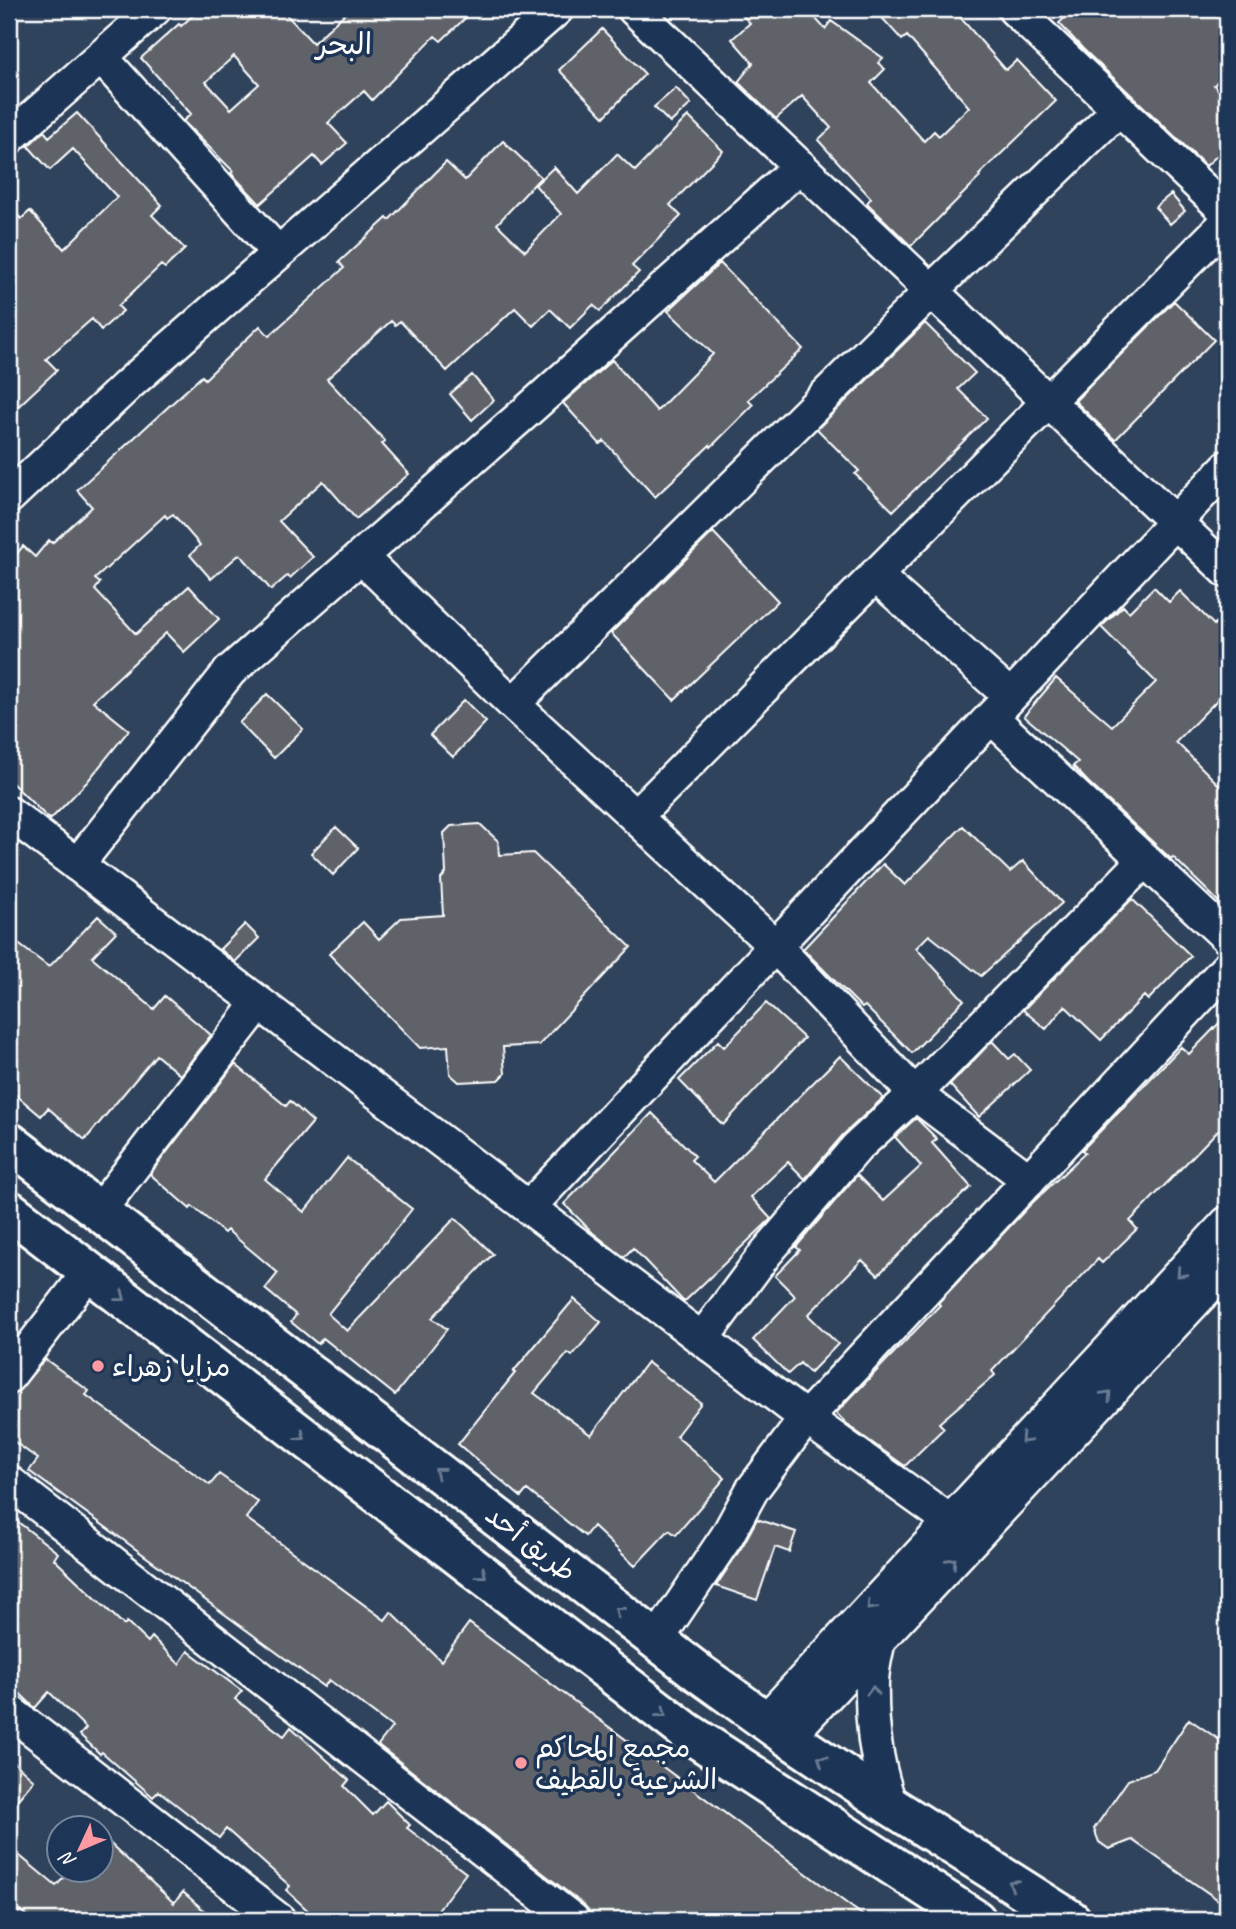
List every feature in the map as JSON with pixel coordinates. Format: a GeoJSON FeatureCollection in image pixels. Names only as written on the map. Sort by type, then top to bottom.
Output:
{"type":"FeatureCollection","features":[{"type":"Feature","properties":{"kind":"main road","name":"طريق أحد"},"geometry":{"type":"LineString","coordinates":[[9,1142],[657,1640],[777,1728],[891,1806],[1071,1920]]}},
{"type":"Feature","properties":{"kind":"main road","name":"طريق أحد"},"geometry":{"type":"LineString","coordinates":[[9,1210],[687,1732],[976,1920]]}},
{"type":"Feature","properties":{"kind":"street"},"geometry":{"type":"LineString","coordinates":[[9,138],[155,9]]}},
{"type":"Feature","properties":{"kind":"street"},"geometry":{"type":"LineString","coordinates":[[9,497],[129,384],[557,9]]}},
{"type":"Feature","properties":{"kind":"street"},"geometry":{"type":"LineString","coordinates":[[634,9],[1227,571]]}},
{"type":"Feature","properties":{"kind":"street"},"geometry":{"type":"LineString","coordinates":[[1014,9],[1227,212]]}},
{"type":"Feature","properties":{"kind":"street"},"geometry":{"type":"LineString","coordinates":[[101,57],[278,253]]}},
{"type":"Feature","properties":{"kind":"street"},"geometry":{"type":"LineString","coordinates":[[513,704],[1119,109]]}},
{"type":"Feature","properties":{"kind":"street"},"geometry":{"type":"LineString","coordinates":[[77,864],[230,670],[526,412],[800,166]]}},
{"type":"Feature","properties":{"kind":"street"},"geometry":{"type":"LineString","coordinates":[[635,817],[1227,222]]}},
{"type":"Feature","properties":{"kind":"street"},"geometry":{"type":"LineString","coordinates":[[528,1207],[1227,467]]}},
{"type":"Feature","properties":{"kind":"street"},"geometry":{"type":"LineString","coordinates":[[360,557],[513,704],[775,946],[915,1094],[1029,1180]]}},
{"type":"Feature","properties":{"kind":"street"},"geometry":{"type":"LineString","coordinates":[[875,576],[1145,860],[1227,937]]}},
{"type":"Feature","properties":{"kind":"street"},"geometry":{"type":"LineString","coordinates":[[9,813],[806,1418],[950,1521]]}},
{"type":"Feature","properties":{"kind":"street"},"geometry":{"type":"LineString","coordinates":[[702,1339],[766,1253],[857,1147],[915,1094],[1145,860]]}},
{"type":"Feature","properties":{"kind":"street"},"geometry":{"type":"LineString","coordinates":[[657,1640],[727,1536],[752,1490],[806,1418],[1227,968]]}},
{"type":"Feature","properties":{"kind":"street"},"geometry":{"type":"LineString","coordinates":[[99,1211],[259,1003]]}},
{"type":"Feature","properties":{"kind":"street"},"geometry":{"type":"LineString","coordinates":[[777,1728],[950,1521],[1227,1223]]}},
{"type":"Feature","properties":{"kind":"street"},"geometry":{"type":"LineString","coordinates":[[777,1728],[878,1640],[1227,1267]]}},
{"type":"Feature","properties":{"kind":"street"},"geometry":{"type":"LineString","coordinates":[[9,1376],[89,1272]]}},
{"type":"Feature","properties":{"kind":"street"},"geometry":{"type":"LineString","coordinates":[[9,1482],[573,1920]]}},
{"type":"Feature","properties":{"kind":"street"},"geometry":{"type":"LineString","coordinates":[[878,1640],[872,1682],[874,1722],[880,1777],[891,1806]]}},
{"type":"Feature","properties":{"kind":"street"},"geometry":{"type":"LineString","coordinates":[[9,1711],[279,1920]]}},
{"type":"Feature","properties":{"kind":"building"},"geometry":{"type":"Polygon","coordinates":[[[200,9],[281,9],[313,43],[350,9],[475,9],[441,41],[435,36],[372,100],[364,91],[328,123],[347,143],[322,165],[314,156],[260,204],[231,173],[233,171],[183,121],[191,114],[141,58],[179,24],[181,26],[200,9]],[[234,56],[206,82],[231,109],[259,84],[234,56]]]}},
{"type":"Feature","properties":{"kind":"building"},"geometry":{"type":"Polygon","coordinates":[[[737,9],[807,9],[825,29],[831,21],[883,58],[878,63],[885,69],[871,83],[924,141],[934,131],[939,136],[969,107],[907,36],[902,40],[874,9],[953,9],[1006,70],[1017,60],[1056,101],[979,175],[980,177],[911,246],[867,203],[871,198],[818,140],[831,128],[802,96],[776,119],[738,82],[753,63],[732,39],[750,23],[737,9]]]}},
{"type":"Feature","properties":{"kind":"building"},"geometry":{"type":"Polygon","coordinates":[[[1075,9],[1227,9],[1227,72],[1214,85],[1227,100],[1227,146],[1206,166],[1059,23],[1075,9]]]}},
{"type":"Feature","properties":{"kind":"building"},"geometry":{"type":"Polygon","coordinates":[[[602,29],[645,74],[604,117],[559,70],[602,29]]]}},
{"type":"Feature","properties":{"kind":"building"},"geometry":{"type":"Polygon","coordinates":[[[676,88],[691,104],[670,123],[654,107],[676,88]]]}},
{"type":"Feature","properties":{"kind":"building"},"geometry":{"type":"Polygon","coordinates":[[[77,113],[162,205],[152,215],[185,249],[165,268],[161,265],[118,306],[123,311],[101,330],[92,319],[46,359],[57,370],[9,415],[9,205],[21,219],[30,211],[64,249],[117,197],[73,149],[50,170],[28,146],[44,131],[49,137],[77,113]]]}},
{"type":"Feature","properties":{"kind":"building"},"geometry":{"type":"Polygon","coordinates":[[[688,116],[723,151],[670,205],[681,216],[632,266],[639,272],[600,311],[593,305],[570,328],[550,309],[533,326],[515,308],[447,371],[400,321],[395,325],[391,321],[327,379],[385,441],[382,444],[409,474],[356,519],[323,481],[279,521],[313,557],[290,578],[287,576],[271,590],[240,554],[211,579],[190,555],[200,545],[173,514],[167,518],[165,515],[95,579],[100,583],[95,590],[136,634],[189,586],[219,619],[184,652],[166,633],[93,701],[129,730],[87,782],[50,820],[9,780],[9,563],[23,546],[35,557],[49,540],[52,543],[92,507],[77,490],[202,376],[205,379],[260,326],[269,336],[344,268],[339,262],[387,218],[389,220],[446,162],[465,180],[503,141],[541,177],[497,224],[525,251],[561,214],[535,185],[554,167],[578,194],[617,154],[635,171],[688,116]]]}},
{"type":"Feature","properties":{"kind":"building"},"geometry":{"type":"Polygon","coordinates":[[[1171,194],[1185,211],[1170,224],[1155,207],[1171,194]]]}},
{"type":"Feature","properties":{"kind":"building"},"geometry":{"type":"Polygon","coordinates":[[[720,263],[803,349],[748,400],[753,405],[711,447],[710,445],[655,497],[604,441],[600,444],[563,403],[612,360],[657,411],[713,354],[668,311],[720,263]]]}},
{"type":"Feature","properties":{"kind":"building"},"geometry":{"type":"Polygon","coordinates":[[[1174,301],[1214,340],[1115,440],[1075,401],[1174,301]]]}},
{"type":"Feature","properties":{"kind":"building"},"geometry":{"type":"Polygon","coordinates":[[[925,323],[975,373],[958,389],[987,418],[893,511],[855,474],[859,471],[817,429],[925,323]]]}},
{"type":"Feature","properties":{"kind":"building"},"geometry":{"type":"Polygon","coordinates":[[[472,375],[494,400],[472,420],[450,394],[472,375]]]}},
{"type":"Feature","properties":{"kind":"building"},"geometry":{"type":"Polygon","coordinates":[[[713,532],[778,601],[674,700],[611,633],[713,532]]]}},
{"type":"Feature","properties":{"kind":"building"},"geometry":{"type":"Polygon","coordinates":[[[1154,587],[1169,602],[1180,591],[1214,625],[1216,622],[1227,632],[1227,690],[1176,742],[1227,793],[1227,910],[1173,857],[1171,859],[1089,783],[1073,766],[1078,762],[1024,716],[1056,678],[1112,726],[1156,682],[1101,627],[1123,606],[1129,612],[1154,587]]]}},
{"type":"Feature","properties":{"kind":"building"},"geometry":{"type":"Polygon","coordinates":[[[267,694],[303,729],[274,758],[239,723],[267,694]]]}},
{"type":"Feature","properties":{"kind":"building"},"geometry":{"type":"Polygon","coordinates":[[[464,700],[486,722],[453,757],[430,735],[464,700]]]}},
{"type":"Feature","properties":{"kind":"building"},"geometry":{"type":"Polygon","coordinates":[[[480,824],[498,841],[499,855],[533,853],[631,947],[539,1045],[503,1047],[505,1074],[499,1080],[459,1082],[450,1074],[448,1046],[420,1048],[329,954],[363,922],[379,939],[401,918],[443,915],[441,879],[446,873],[444,833],[451,826],[480,824]]]}},
{"type":"Feature","properties":{"kind":"building"},"geometry":{"type":"Polygon","coordinates":[[[963,826],[1010,872],[1023,861],[1062,903],[981,976],[929,935],[916,948],[964,1000],[912,1053],[803,949],[883,864],[905,885],[963,826]]]}},
{"type":"Feature","properties":{"kind":"building"},"geometry":{"type":"Polygon","coordinates":[[[336,827],[358,848],[333,875],[311,853],[336,827]]]}},
{"type":"Feature","properties":{"kind":"building"},"geometry":{"type":"Polygon","coordinates":[[[1132,899],[1191,956],[1148,1000],[1144,996],[1101,1040],[1065,1006],[1046,1029],[1023,1010],[1132,899]]]}},
{"type":"Feature","properties":{"kind":"building"},"geometry":{"type":"Polygon","coordinates":[[[98,916],[116,932],[92,957],[154,1009],[165,996],[211,1035],[180,1075],[156,1055],[85,1140],[48,1108],[41,1116],[9,1089],[9,937],[49,967],[98,916]]]}},
{"type":"Feature","properties":{"kind":"building"},"geometry":{"type":"Polygon","coordinates":[[[245,924],[259,938],[235,962],[220,949],[245,924]]]}},
{"type":"Feature","properties":{"kind":"building"},"geometry":{"type":"Polygon","coordinates":[[[766,1003],[804,1038],[723,1125],[679,1080],[718,1041],[724,1047],[766,1003]]]}},
{"type":"Feature","properties":{"kind":"building"},"geometry":{"type":"Polygon","coordinates":[[[1227,1015],[1227,1121],[1130,1221],[1137,1229],[1102,1263],[1098,1259],[992,1371],[995,1375],[939,1423],[944,1428],[905,1466],[850,1427],[836,1413],[940,1305],[938,1303],[1030,1205],[1085,1153],[1082,1150],[1181,1047],[1189,1054],[1227,1015]]]}},
{"type":"Feature","properties":{"kind":"building"},"geometry":{"type":"Polygon","coordinates":[[[992,1041],[1009,1059],[1015,1054],[1030,1070],[979,1117],[950,1085],[992,1041]]]}},
{"type":"Feature","properties":{"kind":"building"},"geometry":{"type":"Polygon","coordinates":[[[840,1056],[883,1098],[843,1135],[805,1179],[788,1162],[751,1197],[771,1219],[684,1302],[633,1248],[624,1257],[593,1233],[564,1204],[652,1113],[695,1156],[691,1160],[714,1182],[840,1056]]]}},
{"type":"Feature","properties":{"kind":"building"},"geometry":{"type":"Polygon","coordinates":[[[235,1064],[286,1106],[290,1101],[313,1122],[265,1179],[304,1212],[347,1158],[412,1209],[328,1314],[347,1331],[455,1218],[493,1254],[432,1318],[447,1329],[395,1395],[323,1338],[318,1344],[291,1322],[296,1315],[265,1289],[278,1273],[227,1230],[224,1233],[192,1206],[190,1209],[150,1174],[235,1064]]]}},
{"type":"Feature","properties":{"kind":"building"},"geometry":{"type":"Polygon","coordinates":[[[916,1118],[937,1139],[932,1143],[971,1187],[878,1275],[862,1260],[808,1315],[838,1344],[810,1373],[800,1363],[788,1374],[753,1340],[795,1296],[775,1276],[800,1250],[796,1247],[857,1175],[883,1201],[921,1166],[895,1137],[916,1118]]]}},
{"type":"Feature","properties":{"kind":"building"},"geometry":{"type":"Polygon","coordinates":[[[574,1299],[601,1322],[572,1356],[568,1353],[534,1393],[591,1435],[647,1362],[701,1403],[676,1436],[725,1478],[676,1535],[669,1530],[635,1566],[593,1526],[585,1536],[527,1490],[521,1497],[458,1444],[574,1299]]]}},
{"type":"Feature","properties":{"kind":"building"},"geometry":{"type":"Polygon","coordinates":[[[45,1359],[89,1391],[86,1395],[210,1485],[219,1474],[258,1502],[246,1518],[385,1620],[391,1612],[441,1661],[469,1623],[869,1920],[591,1920],[590,1912],[584,1905],[378,1745],[392,1727],[329,1680],[324,1687],[29,1471],[38,1459],[9,1438],[9,1402],[45,1359]]]}},
{"type":"Feature","properties":{"kind":"building"},"geometry":{"type":"Polygon","coordinates":[[[9,1515],[58,1553],[54,1559],[124,1625],[127,1622],[148,1642],[152,1637],[179,1664],[188,1651],[242,1691],[235,1699],[284,1736],[291,1727],[349,1780],[344,1786],[373,1815],[386,1801],[410,1825],[407,1828],[466,1873],[430,1920],[318,1920],[286,1890],[290,1886],[226,1829],[219,1838],[159,1791],[153,1797],[102,1752],[100,1754],[80,1735],[86,1728],[49,1692],[35,1708],[9,1683],[9,1515]]]}},
{"type":"Feature","properties":{"kind":"building"},"geometry":{"type":"Polygon","coordinates":[[[757,1519],[796,1532],[789,1552],[775,1547],[757,1600],[716,1586],[757,1519]]]}},
{"type":"Feature","properties":{"kind":"building"},"geometry":{"type":"Polygon","coordinates":[[[1189,1719],[1227,1745],[1227,1906],[1132,1840],[1109,1849],[1099,1842],[1094,1829],[1128,1780],[1155,1770],[1189,1719]]]}},
{"type":"Feature","properties":{"kind":"building"},"geometry":{"type":"Polygon","coordinates":[[[9,1758],[34,1780],[9,1810],[9,1758]]]}},
{"type":"Feature","properties":{"kind":"building"},"geometry":{"type":"Polygon","coordinates":[[[9,1847],[46,1878],[46,1884],[116,1884],[116,1849],[174,1903],[183,1892],[215,1920],[31,1920],[20,1910],[9,1920],[9,1847]]]}},
{"type":"Feature","properties":{"kind":"place","name":"مزايا زهراء"},"geometry":{"type":"Point","coordinates":[98,1366]}},
{"type":"Feature","properties":{"kind":"place","name":"مجمع المحاكم الشرعية بالقطيف"},"geometry":{"type":"Point","coordinates":[521,1763]}},
{"type":"Feature","properties":{"kind":"district","name":"البحر"},"geometry":{"type":"Point","coordinates":[344,44]}}]}
